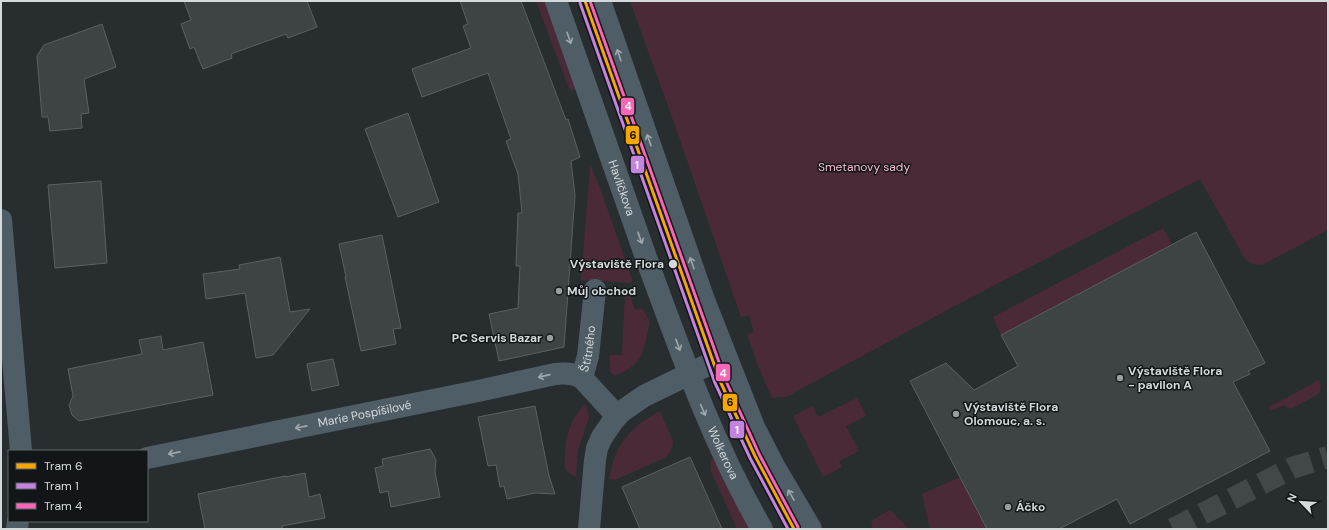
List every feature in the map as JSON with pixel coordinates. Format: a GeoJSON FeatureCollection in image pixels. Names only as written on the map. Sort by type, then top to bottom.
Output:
{"type":"FeatureCollection","features":[{"type":"Feature","properties":{"kind":"street","name":"Havlíčkova"},"geometry":{"type":"LineString","coordinates":[[556,1],[688,374]]}},
{"type":"Feature","properties":{"kind":"street"},"geometry":{"type":"LineString","coordinates":[[600,1],[704,300],[754,427],[774,466],[811,529]]}},
{"type":"Feature","properties":{"kind":"street"},"geometry":{"type":"LineString","coordinates":[[1,220],[21,450]]}},
{"type":"Feature","properties":{"kind":"street","name":"Štítného"},"geometry":{"type":"LineString","coordinates":[[595,290],[588,356],[582,378],[617,416]]}},
{"type":"Feature","properties":{"kind":"street"},"geometry":{"type":"LineString","coordinates":[[589,529],[594,468],[598,448],[602,437],[617,416],[644,396],[726,356]]}},
{"type":"Feature","properties":{"kind":"street","name":"Marie Pospíšilové"},"geometry":{"type":"LineString","coordinates":[[148,458],[555,374],[566,373],[582,378]]}},
{"type":"Feature","properties":{"kind":"street","name":"Wolkerova"},"geometry":{"type":"LineString","coordinates":[[688,374],[735,481],[762,529]]}},
{"type":"Feature","properties":{"kind":"green space"},"geometry":{"type":"Polygon","coordinates":[[[536,1],[548,1],[579,88],[570,91],[536,1]]]}},
{"type":"Feature","properties":{"kind":"green space","name":"Smetanovy sady"},"geometry":{"type":"Polygon","coordinates":[[[630,1],[1328,1],[1328,230],[1264,264],[1256,265],[1245,259],[1200,179],[966,300],[786,397],[772,398],[758,366],[747,334],[754,332],[749,315],[741,317],[678,134],[630,1]]]}},
{"type":"Feature","properties":{"kind":"green space"},"geometry":{"type":"Polygon","coordinates":[[[591,166],[632,279],[631,283],[581,280],[591,166]]]}},
{"type":"Feature","properties":{"kind":"green space"},"geometry":{"type":"Polygon","coordinates":[[[1163,228],[1172,245],[1001,335],[993,317],[1163,228]]]}},
{"type":"Feature","properties":{"kind":"green space"},"geometry":{"type":"Polygon","coordinates":[[[625,292],[629,292],[635,310],[642,308],[650,322],[641,355],[632,366],[615,376],[610,372],[610,355],[622,355],[625,292]]]}},
{"type":"Feature","properties":{"kind":"green space"},"geometry":{"type":"Polygon","coordinates":[[[1319,380],[1321,388],[1317,395],[1291,409],[1284,405],[1271,411],[1269,407],[1319,380]]]}},
{"type":"Feature","properties":{"kind":"green space"},"geometry":{"type":"Polygon","coordinates":[[[857,398],[866,416],[846,426],[859,451],[839,461],[842,467],[823,477],[793,416],[812,406],[818,417],[857,398]]]}},
{"type":"Feature","properties":{"kind":"green space"},"geometry":{"type":"Polygon","coordinates":[[[586,404],[589,417],[578,450],[576,477],[565,468],[567,435],[576,415],[586,404]]]}},
{"type":"Feature","properties":{"kind":"green space"},"geometry":{"type":"Polygon","coordinates":[[[660,411],[673,441],[672,449],[669,453],[664,458],[615,480],[609,479],[611,467],[615,457],[632,430],[640,423],[660,411]]]}},
{"type":"Feature","properties":{"kind":"green space"},"geometry":{"type":"Polygon","coordinates":[[[717,455],[755,529],[737,529],[711,471],[711,462],[717,455]]]}},
{"type":"Feature","properties":{"kind":"green space"},"geometry":{"type":"Polygon","coordinates":[[[960,477],[987,529],[930,529],[922,494],[960,477]]]}},
{"type":"Feature","properties":{"kind":"green space"},"geometry":{"type":"Polygon","coordinates":[[[890,510],[909,529],[873,529],[871,521],[890,510]]]}},
{"type":"Feature","properties":{"kind":"building"},"geometry":{"type":"Polygon","coordinates":[[[184,1],[307,1],[317,27],[288,38],[286,34],[231,54],[232,58],[203,69],[194,47],[190,49],[181,24],[191,20],[184,1]]]}},
{"type":"Feature","properties":{"kind":"building"},"geometry":{"type":"Polygon","coordinates":[[[460,1],[521,1],[566,120],[568,119],[580,157],[571,161],[575,195],[564,347],[499,361],[489,314],[518,308],[520,266],[516,266],[518,213],[522,213],[518,174],[506,141],[511,139],[488,73],[422,97],[412,69],[471,48],[463,26],[468,24],[460,1]]]}},
{"type":"Feature","properties":{"kind":"building"},"geometry":{"type":"Polygon","coordinates":[[[102,24],[116,67],[84,79],[89,113],[81,114],[82,128],[50,131],[48,117],[42,117],[37,56],[44,45],[102,24]]]}},
{"type":"Feature","properties":{"kind":"building"},"geometry":{"type":"Polygon","coordinates":[[[408,113],[439,202],[398,217],[365,129],[408,113]]]}},
{"type":"Feature","properties":{"kind":"building"},"geometry":{"type":"Polygon","coordinates":[[[101,181],[107,263],[55,268],[48,185],[101,181]]]}},
{"type":"Feature","properties":{"kind":"building","name":"Výstaviště Flora - pavilon A"},"geometry":{"type":"Polygon","coordinates":[[[1196,232],[1265,363],[1248,371],[1250,374],[1233,382],[1270,451],[1130,524],[1117,499],[1059,529],[987,529],[910,381],[946,363],[974,390],[1018,366],[1001,335],[1196,232]]]}},
{"type":"Feature","properties":{"kind":"building"},"geometry":{"type":"Polygon","coordinates":[[[382,235],[401,328],[393,329],[396,344],[361,351],[339,244],[382,235]]]}},
{"type":"Feature","properties":{"kind":"building"},"geometry":{"type":"Polygon","coordinates":[[[280,257],[290,312],[310,309],[273,355],[256,358],[245,293],[206,299],[203,274],[240,269],[239,265],[280,257]]]}},
{"type":"Feature","properties":{"kind":"building"},"geometry":{"type":"Polygon","coordinates":[[[161,336],[163,350],[203,342],[213,395],[79,421],[72,415],[69,405],[73,396],[68,369],[142,354],[139,340],[161,336]]]}},
{"type":"Feature","properties":{"kind":"building"},"geometry":{"type":"Polygon","coordinates":[[[333,359],[339,385],[312,391],[307,364],[333,359]]]}},
{"type":"Feature","properties":{"kind":"building"},"geometry":{"type":"Polygon","coordinates":[[[535,406],[549,476],[555,494],[535,493],[507,499],[504,486],[500,487],[496,465],[488,466],[478,417],[535,406]]]}},
{"type":"Feature","properties":{"kind":"building"},"geometry":{"type":"Polygon","coordinates":[[[430,449],[436,460],[435,472],[440,497],[391,507],[388,491],[380,493],[375,468],[383,466],[382,459],[430,449]]]}},
{"type":"Feature","properties":{"kind":"building"},"geometry":{"type":"Polygon","coordinates":[[[690,457],[722,529],[640,529],[622,487],[690,457]]]}},
{"type":"Feature","properties":{"kind":"building"},"geometry":{"type":"Polygon","coordinates":[[[305,473],[309,497],[320,494],[325,518],[282,526],[282,529],[205,529],[198,494],[305,473]]]}},
{"type":"Feature","properties":{"kind":"tunnel"},"geometry":{"type":"LineString","coordinates":[[1173,529],[1292,468],[1328,457]]}},
{"type":"Feature","properties":{"kind":"tram line","name":"6"},"geometry":{"type":"LineString","coordinates":[[585,1],[720,381],[755,456],[794,529]]}},
{"type":"Feature","properties":{"kind":"tram line","name":"4"},"geometry":{"type":"LineString","coordinates":[[590,1],[725,379],[759,454],[798,527]]}},
{"type":"Feature","properties":{"kind":"tram line","name":"1"},"geometry":{"type":"LineString","coordinates":[[580,3],[715,383],[750,458],[788,529]]}},
{"type":"Feature","properties":{"kind":"place","name":"Výstaviště Flora"},"geometry":{"type":"Point","coordinates":[673,264]}},
{"type":"Feature","properties":{"kind":"place","name":"Můj obchod"},"geometry":{"type":"Point","coordinates":[559,291]}},
{"type":"Feature","properties":{"kind":"place","name":"PC Servis Bazar"},"geometry":{"type":"Point","coordinates":[550,338]}},
{"type":"Feature","properties":{"kind":"place","name":"Výstaviště Flora - pavilon A"},"geometry":{"type":"Point","coordinates":[1120,378]}},
{"type":"Feature","properties":{"kind":"place","name":"Výstaviště Flora Olomouc, a. s."},"geometry":{"type":"Point","coordinates":[956,414]}},
{"type":"Feature","properties":{"kind":"place","name":"Áčko"},"geometry":{"type":"Point","coordinates":[1008,507]}}]}
